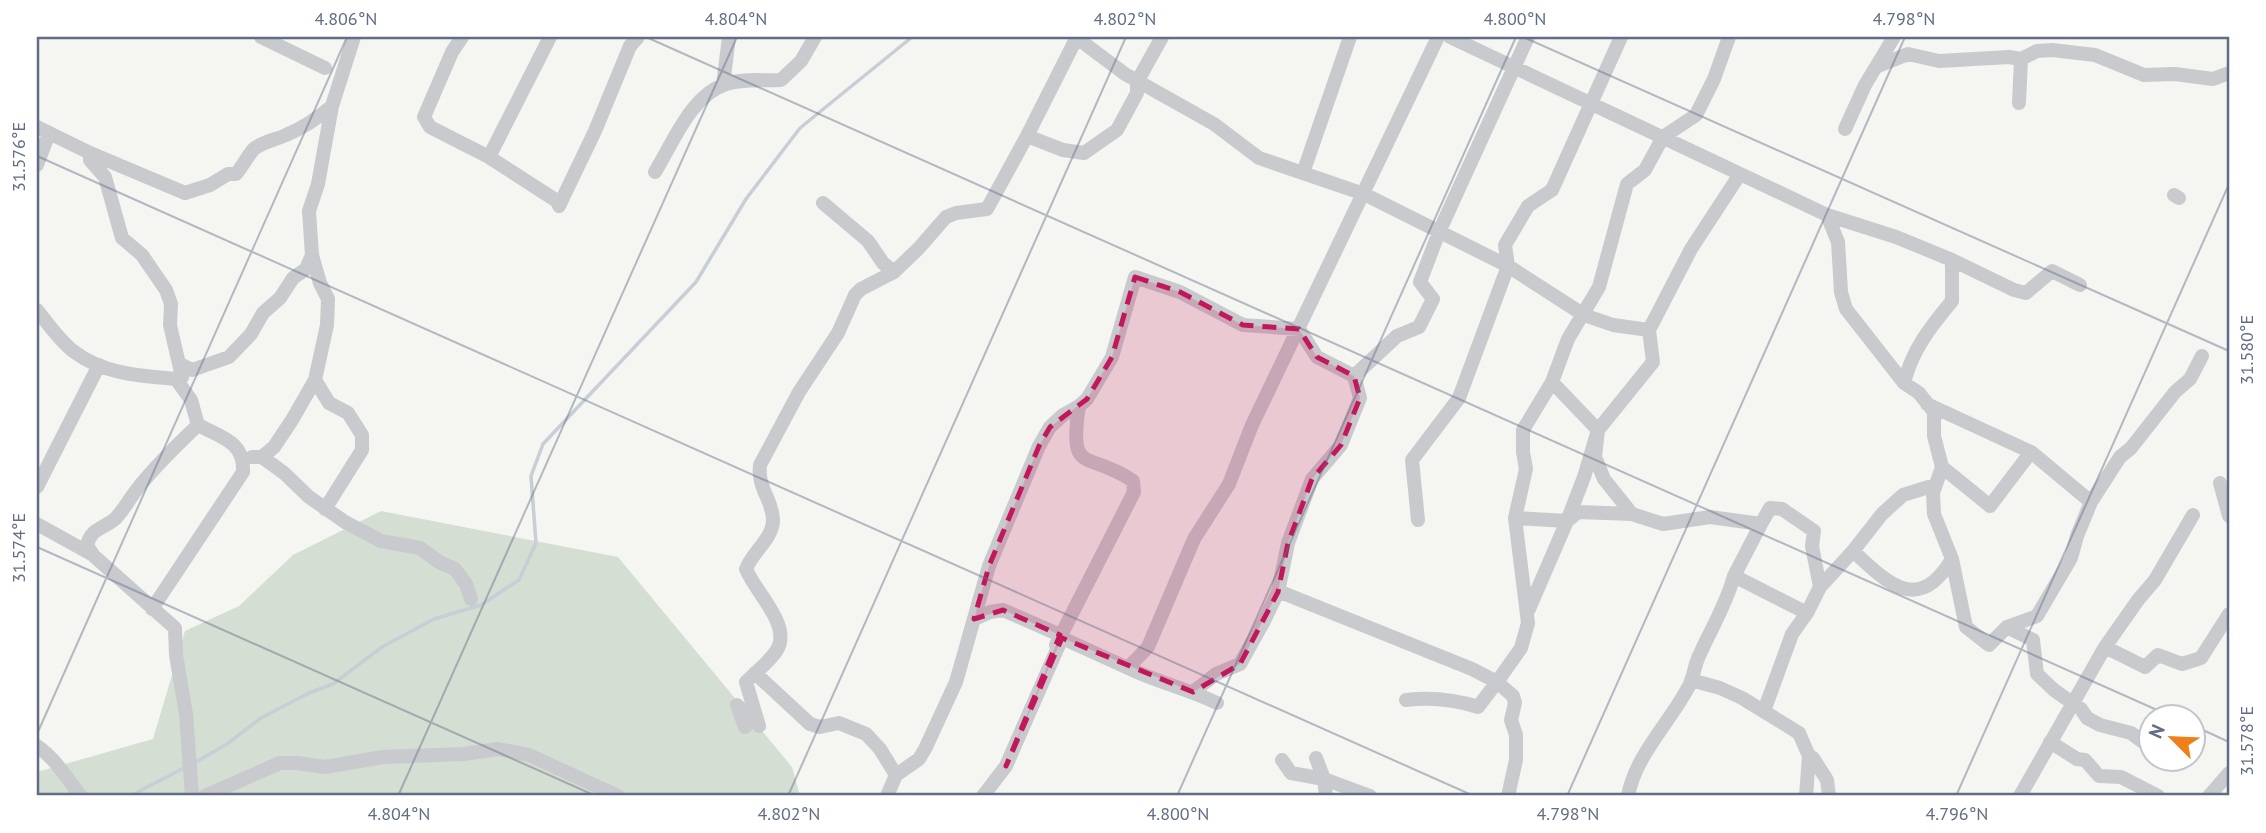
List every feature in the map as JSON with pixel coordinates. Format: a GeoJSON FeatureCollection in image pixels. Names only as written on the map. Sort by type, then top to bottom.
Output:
{"type":"FeatureCollection","features":[{"type":"Feature","properties":{"kind":"street"},"geometry":{"type":"LineString","coordinates":[[264,37],[326,68]]}},
{"type":"Feature","properties":{"kind":"street"},"geometry":{"type":"LineString","coordinates":[[244,458],[262,457],[274,447],[315,380],[327,325],[328,299],[312,255],[309,211],[318,184],[332,106],[354,37]]}},
{"type":"Feature","properties":{"kind":"street"},"geometry":{"type":"LineString","coordinates":[[462,37],[452,52],[424,117],[430,127],[489,157],[547,193],[559,206],[595,131],[630,46],[638,37]]}},
{"type":"Feature","properties":{"kind":"street"},"geometry":{"type":"LineString","coordinates":[[489,157],[550,37]]}},
{"type":"Feature","properties":{"kind":"street"},"geometry":{"type":"LineString","coordinates":[[723,85],[729,37]]}},
{"type":"Feature","properties":{"kind":"street"},"geometry":{"type":"LineString","coordinates":[[655,172],[693,108],[708,94],[723,85],[749,79],[781,80],[801,61],[815,37]]}},
{"type":"Feature","properties":{"kind":"street"},"geometry":{"type":"LineString","coordinates":[[745,727],[737,705],[759,726],[746,682],[779,648],[781,637],[779,624],[747,569],[749,562],[768,537],[773,518],[759,477],[760,465],[799,392],[838,333],[855,295],[861,289],[894,272],[946,217],[987,209],[1077,37],[1137,82],[1214,124],[1259,158],[1364,194],[1508,266],[1584,315],[1613,325],[1649,330]]}},
{"type":"Feature","properties":{"kind":"street"},"geometry":{"type":"LineString","coordinates":[[1027,136],[1063,150],[1084,153],[1117,130],[1137,93],[1137,82],[1162,37]]}},
{"type":"Feature","properties":{"kind":"street"},"geometry":{"type":"LineString","coordinates":[[1303,173],[1350,37]]}},
{"type":"Feature","properties":{"kind":"street"},"geometry":{"type":"LineString","coordinates":[[1128,667],[1148,647],[1194,539],[1229,484],[1252,425],[1438,37]]}},
{"type":"Feature","properties":{"kind":"street"},"geometry":{"type":"LineString","coordinates":[[1450,37],[1827,215],[1896,237],[2014,290],[2026,293],[2052,271],[2080,285]]}},
{"type":"Feature","properties":{"kind":"street"},"geometry":{"type":"LineString","coordinates":[[1354,376],[1397,337],[1419,327],[1433,299],[1420,282],[1439,232],[1528,37]]}},
{"type":"Feature","properties":{"kind":"street"},"geometry":{"type":"LineString","coordinates":[[1418,520],[1412,460],[1459,398],[1508,266],[1505,245],[1528,206],[1552,190],[1621,37]]}},
{"type":"Feature","properties":{"kind":"street"},"geometry":{"type":"LineString","coordinates":[[1406,700],[1433,697],[1453,699],[1478,707],[1521,648],[1528,623],[1528,611],[1515,518],[1526,469],[1523,430],[1552,382],[1568,339],[1598,288],[1628,184],[1645,170],[1663,138],[1696,115],[1714,79],[1728,37]]}},
{"type":"Feature","properties":{"kind":"street"},"geometry":{"type":"LineString","coordinates":[[1845,129],[1865,85],[1894,37]]}},
{"type":"Feature","properties":{"kind":"street"},"geometry":{"type":"LineString","coordinates":[[1878,66],[1908,54],[1939,61],[2009,57],[2021,59],[2037,51],[2052,50],[2095,55],[2144,75],[2175,74],[2213,79],[2229,73]]}},
{"type":"Feature","properties":{"kind":"street"},"geometry":{"type":"LineString","coordinates":[[2019,103],[2021,59]]}},
{"type":"Feature","properties":{"kind":"street"},"geometry":{"type":"LineString","coordinates":[[37,164],[43,130],[185,193],[210,185],[228,174],[236,174],[246,163],[252,150],[299,129],[332,106]]}},
{"type":"Feature","properties":{"kind":"street"},"geometry":{"type":"LineString","coordinates":[[90,153],[90,160],[108,186],[122,239],[142,255],[166,290],[171,304],[170,325],[178,372],[191,400],[198,425],[237,447],[244,458],[243,472],[152,609]]}},
{"type":"Feature","properties":{"kind":"street"},"geometry":{"type":"LineString","coordinates":[[1528,611],[1567,521],[1598,430],[1653,362],[1649,330],[1691,249],[1740,174]]}},
{"type":"Feature","properties":{"kind":"street"},"geometry":{"type":"LineString","coordinates":[[823,203],[867,241],[883,263],[894,272]]}},
{"type":"Feature","properties":{"kind":"street"},"geometry":{"type":"LineString","coordinates":[[1827,215],[1838,242],[1841,292],[1846,309],[1903,383],[1919,393],[1934,412],[1934,436],[1942,467],[1932,502],[1934,514],[1952,559],[1966,626],[1989,645],[2007,627],[2037,615],[2071,558],[2091,502],[2120,457],[2132,447],[2175,392],[2190,379],[2202,356]]}},
{"type":"Feature","properties":{"kind":"street"},"geometry":{"type":"LineString","coordinates":[[37,310],[74,352],[99,365],[131,375],[192,370],[229,358],[251,334],[263,313],[280,298],[293,278],[306,268],[312,255]]}},
{"type":"Feature","properties":{"kind":"street"},"geometry":{"type":"LineString","coordinates":[[1903,383],[1909,364],[1926,332],[1952,301],[1952,260]]}},
{"type":"Feature","properties":{"kind":"street"},"geometry":{"type":"LineString","coordinates":[[887,796],[896,775],[919,759],[925,749],[956,682],[989,566],[1039,446],[1050,427],[1087,399],[1112,357],[1135,277],[1180,292],[1243,325],[1299,329]]}},
{"type":"Feature","properties":{"kind":"street"},"geometry":{"type":"LineString","coordinates":[[1193,692],[1216,674],[1240,664],[1278,591],[1288,542],[1312,479],[1341,445],[1360,398],[1354,376],[1317,357],[1299,329]]}},
{"type":"Feature","properties":{"kind":"street"},"geometry":{"type":"LineString","coordinates":[[37,487],[99,365]]}},
{"type":"Feature","properties":{"kind":"street"},"geometry":{"type":"LineString","coordinates":[[315,380],[329,403],[348,413],[362,435],[362,450],[325,509]]}},
{"type":"Feature","properties":{"kind":"street"},"geometry":{"type":"LineString","coordinates":[[1552,382],[1598,430]]}},
{"type":"Feature","properties":{"kind":"street"},"geometry":{"type":"LineString","coordinates":[[1927,404],[2031,452],[2091,502]]}},
{"type":"Feature","properties":{"kind":"street"},"geometry":{"type":"LineString","coordinates":[[1006,766],[1060,635],[1134,492],[1133,481],[1125,475],[1082,458],[1077,451],[1075,437],[1079,407]]}},
{"type":"Feature","properties":{"kind":"street"},"geometry":{"type":"LineString","coordinates":[[192,796],[186,714],[176,655],[176,628],[152,609],[87,546],[88,537],[93,531],[109,524],[126,508],[138,488],[198,425]]}},
{"type":"Feature","properties":{"kind":"street"},"geometry":{"type":"LineString","coordinates":[[1598,430],[1595,457],[1604,479],[1632,514]]}},
{"type":"Feature","properties":{"kind":"street"},"geometry":{"type":"LineString","coordinates":[[1942,467],[1990,506],[2031,452]]}},
{"type":"Feature","properties":{"kind":"street"},"geometry":{"type":"LineString","coordinates":[[262,457],[325,509],[382,541],[420,548],[454,569],[466,584],[471,599]]}},
{"type":"Feature","properties":{"kind":"street"},"geometry":{"type":"LineString","coordinates":[[2220,483],[2229,516]]}},
{"type":"Feature","properties":{"kind":"street"},"geometry":{"type":"LineString","coordinates":[[1764,711],[1792,634],[1821,587],[1881,514],[1903,495],[1936,485]]}},
{"type":"Feature","properties":{"kind":"street"},"geometry":{"type":"LineString","coordinates":[[1628,796],[1643,758],[1691,680],[1697,659],[1728,598],[1734,576],[1770,508],[1782,509],[1814,531],[1812,546],[1821,587]]}},
{"type":"Feature","properties":{"kind":"street"},"geometry":{"type":"LineString","coordinates":[[1515,518],[1567,521],[1578,512],[1632,514],[1663,524],[1710,517],[1761,524]]}},
{"type":"Feature","properties":{"kind":"street"},"geometry":{"type":"LineString","coordinates":[[2020,796],[2105,647],[2155,580],[2193,515]]}},
{"type":"Feature","properties":{"kind":"street"},"geometry":{"type":"LineString","coordinates":[[37,524],[94,555]]}},
{"type":"Feature","properties":{"kind":"street"},"geometry":{"type":"LineString","coordinates":[[1853,551],[1877,574],[1904,590],[1934,584],[1952,559]]}},
{"type":"Feature","properties":{"kind":"street"},"geometry":{"type":"LineString","coordinates":[[1734,576],[1807,613]]}},
{"type":"Feature","properties":{"kind":"street"},"geometry":{"type":"LineString","coordinates":[[1278,591],[1460,664],[1497,682],[1513,696],[1515,703],[1511,720],[1516,735],[1516,760],[1508,796]]}},
{"type":"Feature","properties":{"kind":"street"},"geometry":{"type":"LineString","coordinates":[[974,619],[1003,610],[1060,635]]}},
{"type":"Feature","properties":{"kind":"street"},"geometry":{"type":"LineString","coordinates":[[2105,647],[2145,667],[2158,655],[2182,664],[2201,658],[2229,614]]}},
{"type":"Feature","properties":{"kind":"street"},"geometry":{"type":"LineString","coordinates":[[2007,627],[2033,640],[2037,674],[2093,722],[2136,736]]}},
{"type":"Feature","properties":{"kind":"street"},"geometry":{"type":"LineString","coordinates":[[989,794],[1006,766],[1036,702],[1062,638],[1217,703]]}},
{"type":"Feature","properties":{"kind":"street"},"geometry":{"type":"LineString","coordinates":[[755,673],[810,724],[820,727],[839,723],[866,734],[880,749],[896,775]]}},
{"type":"Feature","properties":{"kind":"street"},"geometry":{"type":"LineString","coordinates":[[1691,680],[1720,688],[1799,733],[1809,757],[1806,796]]}},
{"type":"Feature","properties":{"kind":"street"},"geometry":{"type":"LineString","coordinates":[[2050,742],[2077,759],[2085,760],[2099,776],[2121,777],[2158,796]]}},
{"type":"Feature","properties":{"kind":"street"},"geometry":{"type":"LineString","coordinates":[[37,746],[53,758],[81,796]]}},
{"type":"Feature","properties":{"kind":"street"},"geometry":{"type":"LineString","coordinates":[[205,796],[280,763],[326,768],[383,757],[464,754],[498,749],[529,755],[618,796]]}},
{"type":"Feature","properties":{"kind":"street"},"geometry":{"type":"LineString","coordinates":[[1809,757],[1813,758],[1827,780],[1829,796]]}},
{"type":"Feature","properties":{"kind":"street"},"geometry":{"type":"LineString","coordinates":[[1316,758],[1324,779],[1326,796]]}},
{"type":"Feature","properties":{"kind":"street"},"geometry":{"type":"LineString","coordinates":[[1282,760],[1290,773],[1324,779],[1370,796]]}},
{"type":"Feature","properties":{"kind":"street"},"geometry":{"type":"LineString","coordinates":[[2209,796],[2229,773]]}},
{"type":"Feature","properties":{"kind":"highlighted area"},"geometry":{"type":"Polygon","coordinates":[[[1135,277],[1180,292],[1243,325],[1299,329],[1317,357],[1354,376],[1360,398],[1341,445],[1312,479],[1288,543],[1278,592],[1240,664],[1193,692],[1062,638],[1006,766],[1060,635],[1003,610],[974,619],[989,566],[1039,446],[1050,427],[1087,399],[1112,357],[1135,277]]]}},
{"type":"Feature","properties":{"kind":"shaded area"},"geometry":{"type":"Polygon","coordinates":[[[381,511],[618,557],[792,767],[800,796],[37,796],[37,772],[153,739],[185,631],[239,606],[293,555],[381,511]]]}},
{"type":"Feature","properties":{"kind":"waterway"},"geometry":{"type":"LineString","coordinates":[[194,763],[227,744],[261,718],[309,693],[333,684],[382,647],[434,619],[481,605],[519,580],[536,543],[531,476],[543,444],[696,282],[746,199],[800,128],[912,37]]}},
{"type":"Feature","properties":{"kind":"waterway"},"geometry":{"type":"LineString","coordinates":[[130,796],[184,768]]}}]}
